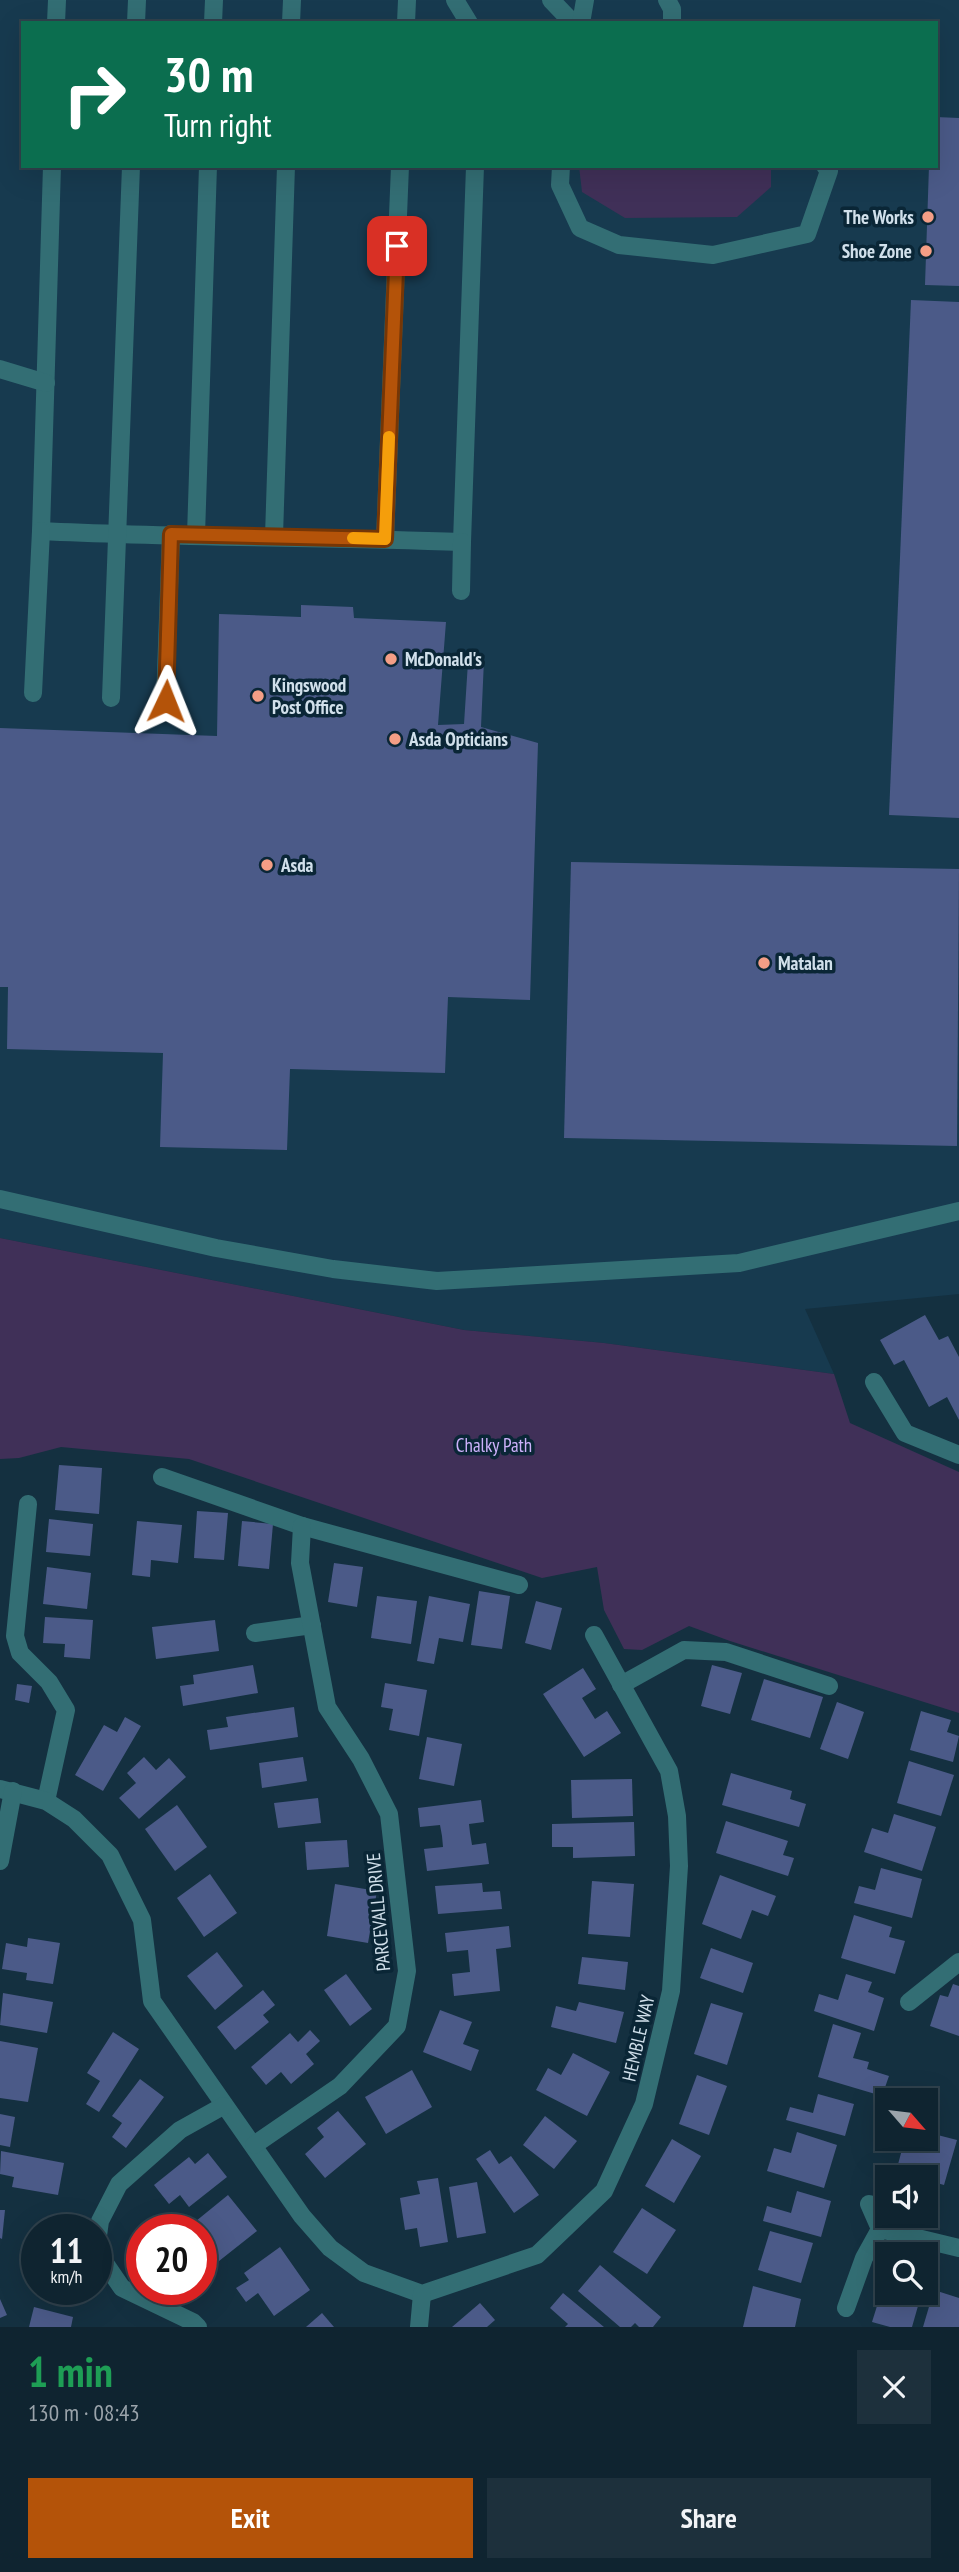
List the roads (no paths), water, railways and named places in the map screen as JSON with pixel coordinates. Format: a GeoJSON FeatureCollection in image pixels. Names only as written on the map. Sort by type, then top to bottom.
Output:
{"type":"FeatureCollection","features":[{"type":"Feature","properties":{"kind":"street"},"geometry":{"type":"LineString","coordinates":[[56,21],[57,0]]}},
{"type":"Feature","properties":{"kind":"street"},"geometry":{"type":"LineString","coordinates":[[136,21],[137,0]]}},
{"type":"Feature","properties":{"kind":"street"},"geometry":{"type":"LineString","coordinates":[[213,21],[214,0]]}},
{"type":"Feature","properties":{"kind":"street"},"geometry":{"type":"LineString","coordinates":[[291,21],[292,0]]}},
{"type":"Feature","properties":{"kind":"street"},"geometry":{"type":"LineString","coordinates":[[406,21],[407,0]]}},
{"type":"Feature","properties":{"kind":"street"},"geometry":{"type":"LineString","coordinates":[[455,0],[468,21]]}},
{"type":"Feature","properties":{"kind":"street"},"geometry":{"type":"LineString","coordinates":[[551,0],[571,21]]}},
{"type":"Feature","properties":{"kind":"street"},"geometry":{"type":"LineString","coordinates":[[581,21],[585,0]]}},
{"type":"Feature","properties":{"kind":"street"},"geometry":{"type":"LineString","coordinates":[[667,0],[672,9],[672,21]]}},
{"type":"Feature","properties":{"kind":"street"},"geometry":{"type":"LineString","coordinates":[[33,693],[41,530],[52,168]]}},
{"type":"Feature","properties":{"kind":"street"},"geometry":{"type":"LineString","coordinates":[[111,698],[131,168]]}},
{"type":"Feature","properties":{"kind":"street"},"geometry":{"type":"LineString","coordinates":[[196,535],[208,168]]}},
{"type":"Feature","properties":{"kind":"street"},"geometry":{"type":"LineString","coordinates":[[274,536],[286,168]]}},
{"type":"Feature","properties":{"kind":"street"},"geometry":{"type":"LineString","coordinates":[[385,539],[400,168]]}},
{"type":"Feature","properties":{"kind":"street"},"geometry":{"type":"LineString","coordinates":[[461,592],[475,168]]}},
{"type":"Feature","properties":{"kind":"street"},"geometry":{"type":"LineString","coordinates":[[561,168],[560,185],[580,228],[619,245],[713,255],[807,234],[829,171],[827,168]]}},
{"type":"Feature","properties":{"kind":"street"},"geometry":{"type":"LineString","coordinates":[[0,369],[46,383]]}},
{"type":"Feature","properties":{"kind":"street"},"geometry":{"type":"LineString","coordinates":[[41,530],[117,535],[274,536],[462,542]]}},
{"type":"Feature","properties":{"kind":"street"},"geometry":{"type":"LineString","coordinates":[[166,701],[171,534]]}},
{"type":"Feature","properties":{"kind":"street"},"geometry":{"type":"LineString","coordinates":[[0,1199],[216,1248],[333,1269],[437,1281],[739,1263],[959,1211]]}},
{"type":"Feature","properties":{"kind":"street"},"geometry":{"type":"LineString","coordinates":[[874,1382],[905,1433],[959,1455]]}},
{"type":"Feature","properties":{"kind":"street"},"geometry":{"type":"LineString","coordinates":[[162,1477],[302,1526],[519,1585]]}},
{"type":"Feature","properties":{"kind":"street"},"geometry":{"type":"LineString","coordinates":[[28,1504],[15,1636],[20,1653],[50,1682],[66,1710],[46,1801]]}},
{"type":"Feature","properties":{"kind":"street","name":"PARCEVALL DRIVE"},"geometry":{"type":"LineString","coordinates":[[254,2145],[340,2086],[397,2026],[407,1971],[389,1814],[361,1759],[327,1707],[300,1563],[302,1526]]}},
{"type":"Feature","properties":{"kind":"street"},"geometry":{"type":"LineString","coordinates":[[255,1633],[312,1625]]}},
{"type":"Feature","properties":{"kind":"street","name":"HEMBLE WAY"},"geometry":{"type":"LineString","coordinates":[[422,2294],[537,2255],[604,2191],[644,2104],[671,1991],[679,1866],[677,1816],[669,1771],[594,1635]]}},
{"type":"Feature","properties":{"kind":"street"},"geometry":{"type":"LineString","coordinates":[[621,1685],[684,1650],[726,1652],[830,1686]]}},
{"type":"Feature","properties":{"kind":"street"},"geometry":{"type":"LineString","coordinates":[[0,1861],[7,1790],[46,1801],[74,1819],[110,1856],[142,1920],[152,2001],[302,2216],[330,2248],[364,2273],[422,2294],[419,2327]]}},
{"type":"Feature","properties":{"kind":"street"},"geometry":{"type":"LineString","coordinates":[[909,2002],[959,1962]]}},
{"type":"Feature","properties":{"kind":"street"},"geometry":{"type":"LineString","coordinates":[[198,2327],[193,2322],[122,2288],[96,2250],[100,2221],[119,2184],[180,2130],[223,2106]]}},
{"type":"Feature","properties":{"kind":"street"},"geometry":{"type":"LineString","coordinates":[[869,2204],[880,2229]]}},
{"type":"Feature","properties":{"kind":"street"},"geometry":{"type":"LineString","coordinates":[[880,2229],[959,2248]]}},
{"type":"Feature","properties":{"kind":"street"},"geometry":{"type":"LineString","coordinates":[[846,2308],[864,2258],[880,2229]]}},
{"type":"Feature","properties":{"kind":"place","name":"The Works"},"geometry":{"type":"Point","coordinates":[928,217]}},
{"type":"Feature","properties":{"kind":"place","name":"Shoe Zone"},"geometry":{"type":"Point","coordinates":[926,251]}},
{"type":"Feature","properties":{"kind":"place","name":"McDonald's"},"geometry":{"type":"Point","coordinates":[391,659]}},
{"type":"Feature","properties":{"kind":"place","name":"Kingswood Post Office"},"geometry":{"type":"Point","coordinates":[258,696]}},
{"type":"Feature","properties":{"kind":"place","name":"Asda Opticians"},"geometry":{"type":"Point","coordinates":[395,739]}},
{"type":"Feature","properties":{"kind":"place","name":"Asda"},"geometry":{"type":"Point","coordinates":[267,865]}},
{"type":"Feature","properties":{"kind":"place","name":"Matalan"},"geometry":{"type":"Point","coordinates":[764,963]}},
{"type":"Feature","properties":{"kind":"park label","name":"Chalky Path"},"geometry":{"type":"Point","coordinates":[494,1445]}}]}
